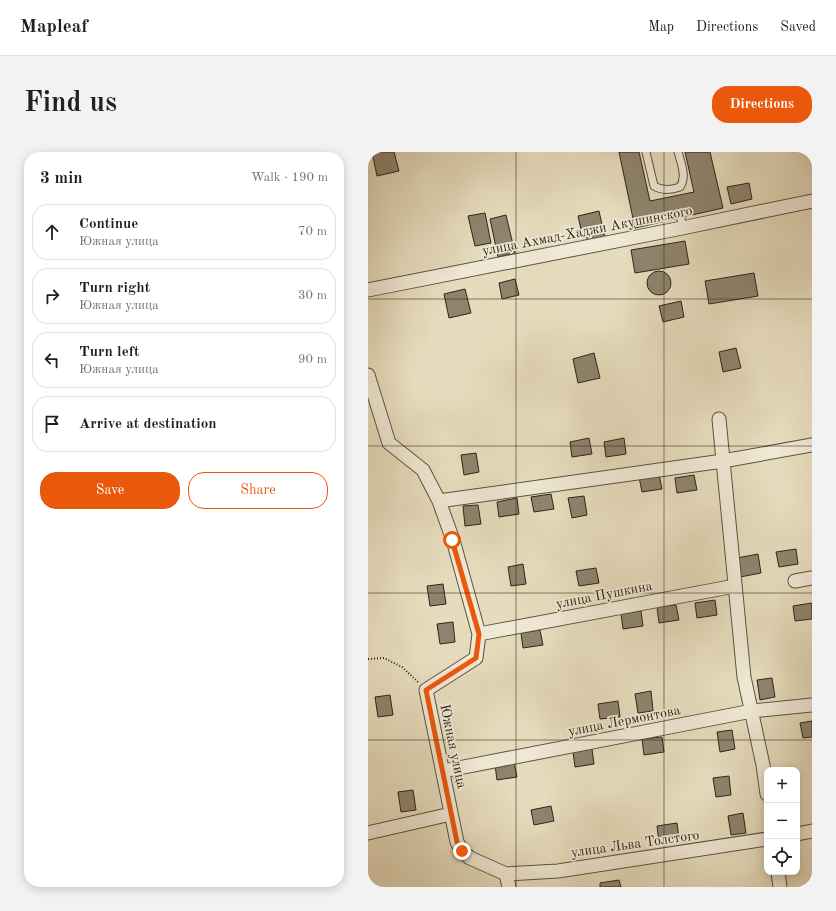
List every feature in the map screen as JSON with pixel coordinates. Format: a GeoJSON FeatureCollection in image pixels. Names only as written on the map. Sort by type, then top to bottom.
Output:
{"type":"FeatureCollection","features":[{"type":"Feature","properties":{"kind":"street","name":"улица Ахмад-Хаджи Акушинского"},"geometry":{"type":"LineString","coordinates":[[368,290],[681,223],[812,201]]}},
{"type":"Feature","properties":{"kind":"street","name":"Южная улица"},"geometry":{"type":"LineString","coordinates":[[368,375],[389,443],[423,470],[439,501],[452,540],[479,634],[476,658],[426,690],[457,842],[462,851],[470,858],[506,874]]}},
{"type":"Feature","properties":{"kind":"street"},"geometry":{"type":"LineString","coordinates":[[719,419],[744,677],[764,772]]}},
{"type":"Feature","properties":{"kind":"street"},"geometry":{"type":"LineString","coordinates":[[439,501],[723,461],[812,445]]}},
{"type":"Feature","properties":{"kind":"street"},"geometry":{"type":"LineString","coordinates":[[795,581],[812,578]]}},
{"type":"Feature","properties":{"kind":"street","name":"улица Пушкина"},"geometry":{"type":"LineString","coordinates":[[479,634],[735,586]]}},
{"type":"Feature","properties":{"kind":"street","name":"улица Лермонтова"},"geometry":{"type":"LineString","coordinates":[[443,771],[752,711],[812,704]]}},
{"type":"Feature","properties":{"kind":"street"},"geometry":{"type":"LineString","coordinates":[[368,833],[452,814]]}},
{"type":"Feature","properties":{"kind":"street"},"geometry":{"type":"LineString","coordinates":[[800,833],[812,831]]}},
{"type":"Feature","properties":{"kind":"street","name":"улица Льва Толстого"},"geometry":{"type":"LineString","coordinates":[[506,874],[558,871],[764,839]]}},
{"type":"Feature","properties":{"kind":"street"},"geometry":{"type":"LineString","coordinates":[[506,874],[509,887]]}},
{"type":"Feature","properties":{"kind":"street"},"geometry":{"type":"LineString","coordinates":[[778,875],[780,887]]}},
{"type":"Feature","properties":{"kind":"lane"},"geometry":{"type":"LineString","coordinates":[[646,152],[654,186],[659,189],[674,192],[683,183],[684,177],[678,152]]}},
{"type":"Feature","properties":{"kind":"path"},"geometry":{"type":"LineString","coordinates":[[368,659],[384,658],[402,667],[426,690]]}},
{"type":"Feature","properties":{"kind":"building"},"geometry":{"type":"Polygon","coordinates":[[[372,152],[394,152],[399,171],[377,176],[372,152]]]}},
{"type":"Feature","properties":{"kind":"building"},"geometry":{"type":"Polygon","coordinates":[[[619,152],[639,152],[650,201],[694,192],[685,152],[710,152],[723,208],[635,228],[619,152]]]}},
{"type":"Feature","properties":{"kind":"building"},"geometry":{"type":"Polygon","coordinates":[[[749,183],[752,199],[731,204],[727,187],[749,183]]]}},
{"type":"Feature","properties":{"kind":"building"},"geometry":{"type":"Polygon","coordinates":[[[599,211],[605,238],[584,243],[578,216],[599,211]]]}},
{"type":"Feature","properties":{"kind":"building"},"geometry":{"type":"Polygon","coordinates":[[[485,213],[491,243],[475,246],[468,216],[485,213]]]}},
{"type":"Feature","properties":{"kind":"building"},"geometry":{"type":"Polygon","coordinates":[[[506,215],[515,253],[498,257],[490,219],[506,215]]]}},
{"type":"Feature","properties":{"kind":"building"},"geometry":{"type":"Polygon","coordinates":[[[685,241],[689,264],[635,273],[631,250],[685,241]]]}},
{"type":"Feature","properties":{"kind":"building"},"geometry":{"type":"Polygon","coordinates":[[[659,271],[667,275],[671,283],[667,291],[659,295],[651,291],[647,283],[651,275],[659,271]]]}},
{"type":"Feature","properties":{"kind":"building"},"geometry":{"type":"Polygon","coordinates":[[[754,273],[758,296],[709,304],[705,281],[754,273]]]}},
{"type":"Feature","properties":{"kind":"building"},"geometry":{"type":"Polygon","coordinates":[[[515,279],[519,295],[502,299],[499,283],[515,279]]]}},
{"type":"Feature","properties":{"kind":"building"},"geometry":{"type":"Polygon","coordinates":[[[465,289],[471,313],[449,318],[444,294],[465,289]]]}},
{"type":"Feature","properties":{"kind":"building"},"geometry":{"type":"Polygon","coordinates":[[[681,301],[684,317],[663,322],[659,306],[681,301]]]}},
{"type":"Feature","properties":{"kind":"building"},"geometry":{"type":"Polygon","coordinates":[[[736,348],[741,368],[723,372],[719,352],[736,348]]]}},
{"type":"Feature","properties":{"kind":"building"},"geometry":{"type":"Polygon","coordinates":[[[594,353],[600,378],[578,383],[573,359],[594,353]]]}},
{"type":"Feature","properties":{"kind":"building"},"geometry":{"type":"Polygon","coordinates":[[[589,438],[592,454],[572,457],[570,442],[589,438]]]}},
{"type":"Feature","properties":{"kind":"building"},"geometry":{"type":"Polygon","coordinates":[[[624,438],[626,454],[606,457],[604,442],[624,438]]]}},
{"type":"Feature","properties":{"kind":"building"},"geometry":{"type":"Polygon","coordinates":[[[476,453],[479,472],[464,475],[461,455],[476,453]]]}},
{"type":"Feature","properties":{"kind":"building"},"geometry":{"type":"Polygon","coordinates":[[[659,474],[662,489],[642,492],[639,477],[659,474]]]}},
{"type":"Feature","properties":{"kind":"building"},"geometry":{"type":"Polygon","coordinates":[[[694,475],[697,490],[677,493],[675,478],[694,475]]]}},
{"type":"Feature","properties":{"kind":"building"},"geometry":{"type":"Polygon","coordinates":[[[551,494],[554,509],[534,512],[531,497],[551,494]]]}},
{"type":"Feature","properties":{"kind":"building"},"geometry":{"type":"Polygon","coordinates":[[[584,496],[587,515],[572,518],[568,498],[584,496]]]}},
{"type":"Feature","properties":{"kind":"building"},"geometry":{"type":"Polygon","coordinates":[[[517,498],[519,514],[499,517],[497,502],[517,498]]]}},
{"type":"Feature","properties":{"kind":"building"},"geometry":{"type":"Polygon","coordinates":[[[478,505],[481,524],[465,526],[463,506],[478,505]]]}},
{"type":"Feature","properties":{"kind":"building"},"geometry":{"type":"Polygon","coordinates":[[[796,549],[798,564],[779,567],[776,552],[796,549]]]}},
{"type":"Feature","properties":{"kind":"building"},"geometry":{"type":"Polygon","coordinates":[[[758,554],[761,573],[740,577],[737,558],[758,554]]]}},
{"type":"Feature","properties":{"kind":"building"},"geometry":{"type":"Polygon","coordinates":[[[523,564],[526,584],[511,586],[508,567],[523,564]]]}},
{"type":"Feature","properties":{"kind":"building"},"geometry":{"type":"Polygon","coordinates":[[[596,568],[599,583],[579,586],[576,571],[596,568]]]}},
{"type":"Feature","properties":{"kind":"building"},"geometry":{"type":"Polygon","coordinates":[[[443,584],[446,604],[430,606],[427,586],[443,584]]]}},
{"type":"Feature","properties":{"kind":"building"},"geometry":{"type":"Polygon","coordinates":[[[715,600],[717,615],[697,618],[695,603],[715,600]]]}},
{"type":"Feature","properties":{"kind":"building"},"geometry":{"type":"Polygon","coordinates":[[[812,603],[812,619],[795,621],[793,606],[812,603]]]}},
{"type":"Feature","properties":{"kind":"building"},"geometry":{"type":"Polygon","coordinates":[[[676,605],[679,620],[659,623],[657,607],[676,605]]]}},
{"type":"Feature","properties":{"kind":"building"},"geometry":{"type":"Polygon","coordinates":[[[641,611],[643,626],[623,629],[621,614],[641,611]]]}},
{"type":"Feature","properties":{"kind":"building"},"geometry":{"type":"Polygon","coordinates":[[[453,622],[455,642],[440,644],[437,624],[453,622]]]}},
{"type":"Feature","properties":{"kind":"building"},"geometry":{"type":"Polygon","coordinates":[[[540,630],[543,645],[523,648],[521,633],[540,630]]]}},
{"type":"Feature","properties":{"kind":"building"},"geometry":{"type":"Polygon","coordinates":[[[772,678],[775,697],[760,700],[757,680],[772,678]]]}},
{"type":"Feature","properties":{"kind":"building"},"geometry":{"type":"Polygon","coordinates":[[[651,691],[653,711],[638,713],[635,694],[651,691]]]}},
{"type":"Feature","properties":{"kind":"building"},"geometry":{"type":"Polygon","coordinates":[[[390,695],[393,715],[378,717],[375,697],[390,695]]]}},
{"type":"Feature","properties":{"kind":"building"},"geometry":{"type":"Polygon","coordinates":[[[618,701],[620,717],[600,719],[598,704],[618,701]]]}},
{"type":"Feature","properties":{"kind":"building"},"geometry":{"type":"Polygon","coordinates":[[[812,721],[812,737],[803,738],[800,723],[812,721]]]}},
{"type":"Feature","properties":{"kind":"building"},"geometry":{"type":"Polygon","coordinates":[[[732,730],[735,749],[720,752],[717,732],[732,730]]]}},
{"type":"Feature","properties":{"kind":"building"},"geometry":{"type":"Polygon","coordinates":[[[662,737],[664,752],[644,755],[642,739],[662,737]]]}},
{"type":"Feature","properties":{"kind":"building"},"geometry":{"type":"Polygon","coordinates":[[[592,749],[594,764],[575,767],[573,752],[592,749]]]}},
{"type":"Feature","properties":{"kind":"building"},"geometry":{"type":"Polygon","coordinates":[[[514,762],[517,777],[497,780],[495,765],[514,762]]]}},
{"type":"Feature","properties":{"kind":"building"},"geometry":{"type":"Polygon","coordinates":[[[729,776],[731,795],[716,797],[713,778],[729,776]]]}},
{"type":"Feature","properties":{"kind":"building"},"geometry":{"type":"Polygon","coordinates":[[[413,790],[416,810],[401,812],[398,792],[413,790]]]}},
{"type":"Feature","properties":{"kind":"building"},"geometry":{"type":"Polygon","coordinates":[[[551,806],[554,821],[534,825],[531,810],[551,806]]]}},
{"type":"Feature","properties":{"kind":"building"},"geometry":{"type":"Polygon","coordinates":[[[743,813],[746,833],[731,835],[728,816],[743,813]]]}},
{"type":"Feature","properties":{"kind":"building"},"geometry":{"type":"Polygon","coordinates":[[[677,823],[679,839],[659,842],[657,826],[677,823]]]}},
{"type":"Feature","properties":{"kind":"building"},"geometry":{"type":"Polygon","coordinates":[[[619,880],[621,887],[600,887],[600,883],[619,880]]]}},
{"type":"Feature","properties":{"kind":"route"},"geometry":{"type":"LineString","coordinates":[[452,540],[479,634],[476,658],[426,690],[457,842],[462,851]]}}]}
